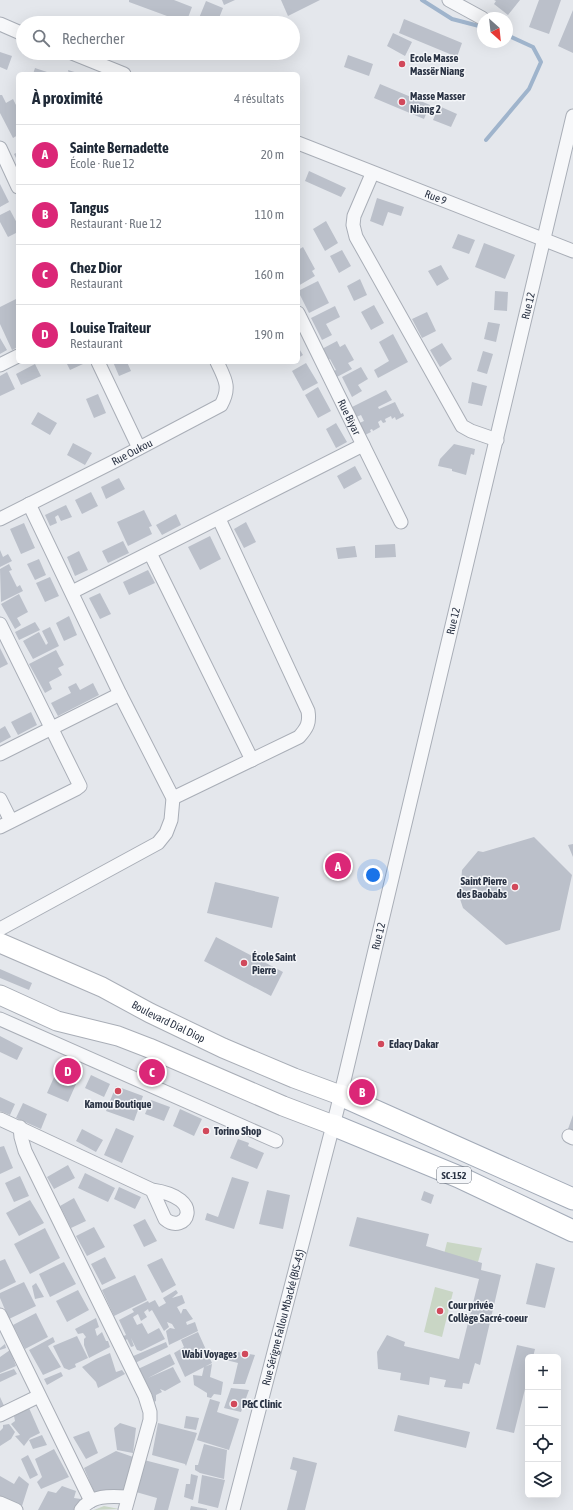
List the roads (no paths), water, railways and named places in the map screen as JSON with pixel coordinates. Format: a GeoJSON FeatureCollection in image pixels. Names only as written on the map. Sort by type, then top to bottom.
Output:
{"type":"FeatureCollection","features":[{"type":"Feature","properties":{"kind":"main road"},"geometry":{"type":"LineString","coordinates":[[340,1095],[573,1199]]}},
{"type":"Feature","properties":{"kind":"main road","name":"SC-152"},"geometry":{"type":"LineString","coordinates":[[333,1125],[459,1177],[573,1231]]}},
{"type":"Feature","properties":{"kind":"street"},"geometry":{"type":"LineString","coordinates":[[449,0],[477,15]]}},
{"type":"Feature","properties":{"kind":"street"},"geometry":{"type":"LineString","coordinates":[[0,24],[16,31]]}},
{"type":"Feature","properties":{"kind":"street"},"geometry":{"type":"LineString","coordinates":[[89,60],[119,72]]}},
{"type":"Feature","properties":{"kind":"street","name":"Rue 12"},"geometry":{"type":"LineString","coordinates":[[333,1125],[545,240],[569,127],[573,116]]}},
{"type":"Feature","properties":{"kind":"street","name":"Rue 9"},"geometry":{"type":"LineString","coordinates":[[300,144],[372,174],[573,251]]}},
{"type":"Feature","properties":{"kind":"street"},"geometry":{"type":"LineString","coordinates":[[0,148],[16,184]]}},
{"type":"Feature","properties":{"kind":"street"},"geometry":{"type":"LineString","coordinates":[[372,174],[354,216],[353,225],[356,237],[462,426],[496,440]]}},
{"type":"Feature","properties":{"kind":"street","name":"Rue Biyar"},"geometry":{"type":"LineString","coordinates":[[300,316],[402,522]]}},
{"type":"Feature","properties":{"kind":"street"},"geometry":{"type":"LineString","coordinates":[[0,365],[16,357]]}},
{"type":"Feature","properties":{"kind":"street"},"geometry":{"type":"LineString","coordinates":[[99,364],[139,448]]}},
{"type":"Feature","properties":{"kind":"street","name":"Rue Oukou"},"geometry":{"type":"LineString","coordinates":[[0,519],[221,405],[227,394],[226,383],[218,364]]}},
{"type":"Feature","properties":{"kind":"street"},"geometry":{"type":"LineString","coordinates":[[72,592],[363,445]]}},
{"type":"Feature","properties":{"kind":"street"},"geometry":{"type":"LineString","coordinates":[[0,929],[158,843],[166,833],[171,820],[173,798],[120,694],[30,504]]}},
{"type":"Feature","properties":{"kind":"street"},"geometry":{"type":"LineString","coordinates":[[173,798],[299,737],[307,729],[309,720],[308,711],[219,519]]}},
{"type":"Feature","properties":{"kind":"street"},"geometry":{"type":"LineString","coordinates":[[150,553],[252,760]]}},
{"type":"Feature","properties":{"kind":"street"},"geometry":{"type":"LineString","coordinates":[[0,624],[80,786],[5,824],[0,799]]}},
{"type":"Feature","properties":{"kind":"street"},"geometry":{"type":"LineString","coordinates":[[0,754],[120,694]]}},
{"type":"Feature","properties":{"kind":"street","name":"Boulevard Dial Diop"},"geometry":{"type":"LineString","coordinates":[[0,943],[102,987],[150,1013],[223,1048],[294,1078],[340,1095]]}},
{"type":"Feature","properties":{"kind":"street"},"geometry":{"type":"LineString","coordinates":[[0,995],[57,1020],[131,1040],[333,1125]]}},
{"type":"Feature","properties":{"kind":"street"},"geometry":{"type":"LineString","coordinates":[[0,1019],[276,1141]]}},
{"type":"Feature","properties":{"kind":"street"},"geometry":{"type":"LineString","coordinates":[[0,1119],[20,1127],[152,1190]]}},
{"type":"Feature","properties":{"kind":"street","name":"Rue Sérigne Fallou Mbacké (BIS-45)"},"geometry":{"type":"LineString","coordinates":[[233,1510],[333,1125]]}},
{"type":"Feature","properties":{"kind":"street"},"geometry":{"type":"LineString","coordinates":[[20,1127],[25,1151],[145,1396],[150,1412],[147,1431],[125,1510]]}},
{"type":"Feature","properties":{"kind":"street"},"geometry":{"type":"LineString","coordinates":[[0,1315],[91,1501]]}},
{"type":"Feature","properties":{"kind":"street"},"geometry":{"type":"LineString","coordinates":[[0,1415],[39,1396]]}},
{"type":"Feature","properties":{"kind":"street"},"geometry":{"type":"LineString","coordinates":[[82,1510],[91,1501],[107,1496],[128,1497]]}},
{"type":"Feature","properties":{"kind":"street"},"geometry":{"type":"LineString","coordinates":[[0,1502],[16,1510]]}},
{"type":"Feature","properties":{"kind":"waterway"},"geometry":{"type":"LineString","coordinates":[[422,0],[452,19],[477,25]]}},
{"type":"Feature","properties":{"kind":"waterway"},"geometry":{"type":"LineString","coordinates":[[486,140],[529,89],[541,62],[533,47],[513,38]]}},
{"type":"Feature","properties":{"kind":"place","name":"Ecole Masse Massër Niang"},"geometry":{"type":"Point","coordinates":[402,64]}},
{"type":"Feature","properties":{"kind":"place","name":"Masse Masser Niang 2"},"geometry":{"type":"Point","coordinates":[402,102]}},
{"type":"Feature","properties":{"kind":"place","name":"Sainte Bernadette"},"geometry":{"type":"Point","coordinates":[338,866]}},
{"type":"Feature","properties":{"kind":"place","name":"Saint Pierre des Baobabs"},"geometry":{"type":"Point","coordinates":[515,887]}},
{"type":"Feature","properties":{"kind":"place","name":"École Saint Pierre"},"geometry":{"type":"Point","coordinates":[244,963]}},
{"type":"Feature","properties":{"kind":"place","name":"Edacy Dakar"},"geometry":{"type":"Point","coordinates":[381,1044]}},
{"type":"Feature","properties":{"kind":"place","name":"Louise Traiteur"},"geometry":{"type":"Point","coordinates":[68,1071]}},
{"type":"Feature","properties":{"kind":"place","name":"Chez Dior"},"geometry":{"type":"Point","coordinates":[152,1072]}},
{"type":"Feature","properties":{"kind":"place","name":"Kamou Boutique"},"geometry":{"type":"Point","coordinates":[118,1091]}},
{"type":"Feature","properties":{"kind":"place","name":"Tangus"},"geometry":{"type":"Point","coordinates":[362,1092]}},
{"type":"Feature","properties":{"kind":"place","name":"Torino Shop"},"geometry":{"type":"Point","coordinates":[206,1131]}},
{"type":"Feature","properties":{"kind":"place","name":"Cour privée Collège Sacré-coeur"},"geometry":{"type":"Point","coordinates":[440,1311]}},
{"type":"Feature","properties":{"kind":"place","name":"Wabi Voyages"},"geometry":{"type":"Point","coordinates":[245,1354]}},
{"type":"Feature","properties":{"kind":"place","name":"P&C Clinic"},"geometry":{"type":"Point","coordinates":[234,1404]}}]}
